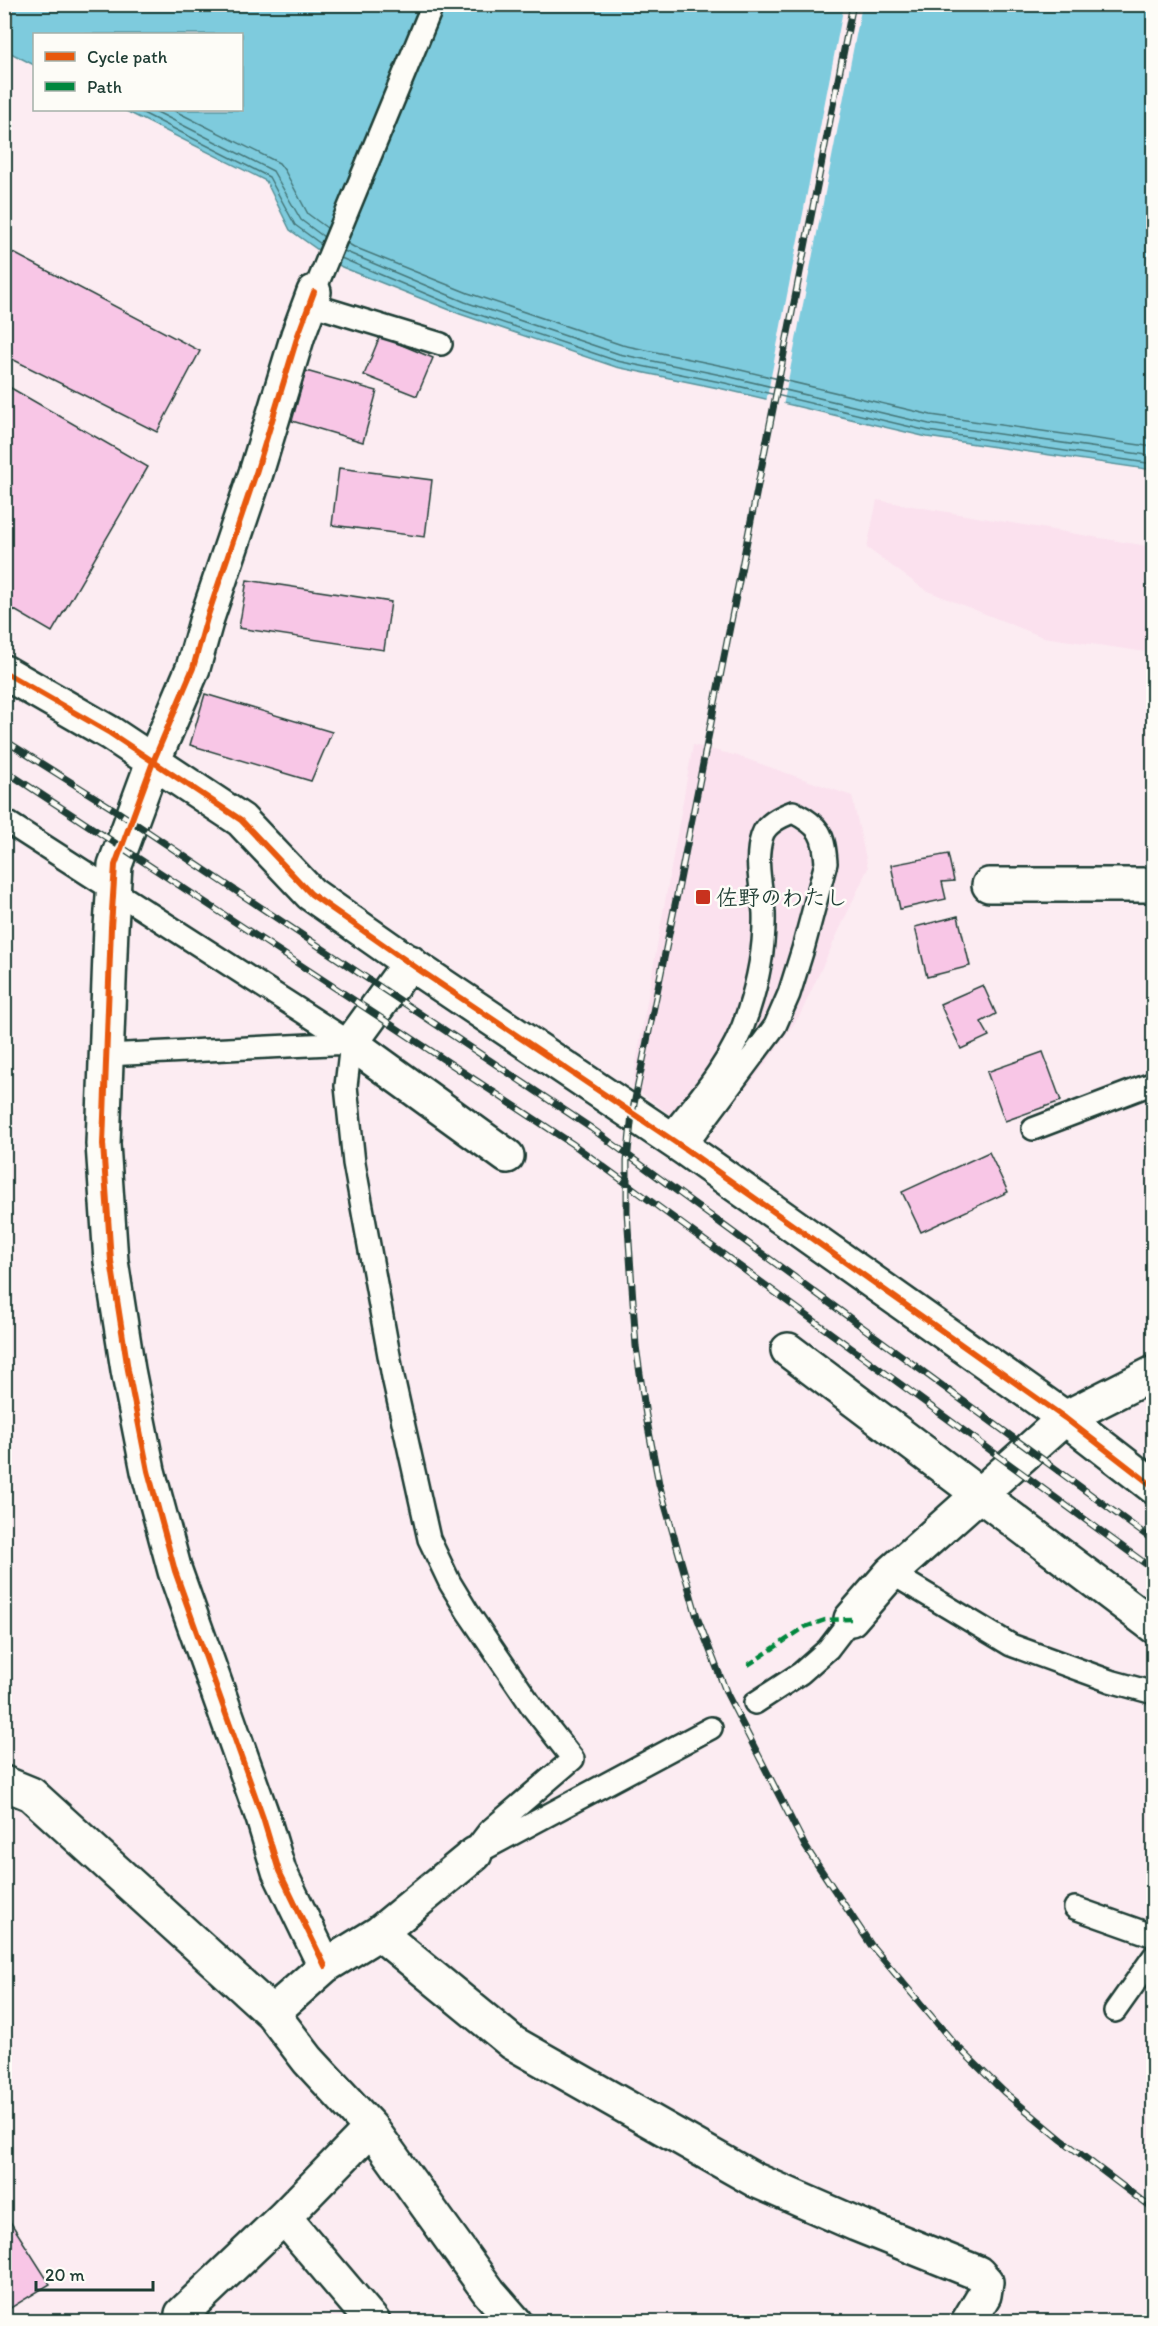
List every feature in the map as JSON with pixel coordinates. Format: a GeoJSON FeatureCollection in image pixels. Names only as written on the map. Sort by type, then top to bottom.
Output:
{"type":"FeatureCollection","features":[{"type":"Feature","properties":{"kind":"street"},"geometry":{"type":"LineString","coordinates":[[312,298],[298,335],[193,668],[153,762],[116,865],[103,1144],[111,1261],[128,1370],[148,1471],[175,1571],[263,1818],[279,1871],[325,1966]]}},
{"type":"Feature","properties":{"kind":"street"},"geometry":{"type":"LineString","coordinates":[[4,672],[110,733],[241,820],[311,894],[675,1143],[1065,1418],[1154,1487]]}},
{"type":"Feature","properties":{"kind":"street"},"geometry":{"type":"LineString","coordinates":[[989,885],[1154,885]]}},
{"type":"Feature","properties":{"kind":"street"},"geometry":{"type":"LineString","coordinates":[[410,962],[351,1043],[507,1156]]}},
{"type":"Feature","properties":{"kind":"street"},"geometry":{"type":"LineString","coordinates":[[788,1350],[1154,1626]]}},
{"type":"Feature","properties":{"kind":"street"},"geometry":{"type":"LineString","coordinates":[[851,1619],[891,1573],[1065,1418],[1154,1373]]}},
{"type":"Feature","properties":{"kind":"street"},"geometry":{"type":"LineString","coordinates":[[4,1783],[31,1794],[272,2013],[308,2060],[370,2128],[489,2292],[515,2322]]}},
{"type":"Feature","properties":{"kind":"street"},"geometry":{"type":"LineString","coordinates":[[272,2013],[325,1966],[379,1933],[475,1854]]}},
{"type":"Feature","properties":{"kind":"street"},"geometry":{"type":"LineString","coordinates":[[379,1933],[513,2043],[755,2180],[855,2224],[978,2273],[986,2282],[984,2295],[968,2322]]}},
{"type":"Feature","properties":{"kind":"street"},"geometry":{"type":"LineString","coordinates":[[181,2319],[370,2128]]}},
{"type":"Feature","properties":{"kind":"street"},"geometry":{"type":"LineString","coordinates":[[284,2217],[373,2322]]}},
{"type":"Feature","properties":{"kind":"lane"},"geometry":{"type":"LineString","coordinates":[[433,4],[312,298],[441,344]]}},
{"type":"Feature","properties":{"kind":"lane"},"geometry":{"type":"LineString","coordinates":[[794,812],[812,822],[824,841],[826,863],[789,994],[775,1026],[675,1143],[731,1052],[748,1013],[760,969],[764,915],[758,866],[762,834],[778,818],[794,812]]}},
{"type":"Feature","properties":{"kind":"lane"},"geometry":{"type":"LineString","coordinates":[[4,820],[351,1043]]}},
{"type":"Feature","properties":{"kind":"lane"},"geometry":{"type":"LineString","coordinates":[[106,1055],[351,1043]]}},
{"type":"Feature","properties":{"kind":"lane"},"geometry":{"type":"LineString","coordinates":[[351,1043],[346,1086],[354,1163],[393,1377],[429,1539],[450,1583],[467,1611],[533,1708],[573,1759],[489,1831],[475,1854]]}},
{"type":"Feature","properties":{"kind":"lane"},"geometry":{"type":"LineString","coordinates":[[1033,1129],[1154,1083]]}},
{"type":"Feature","properties":{"kind":"lane"},"geometry":{"type":"LineString","coordinates":[[891,1573],[1011,1646],[1110,1681],[1154,1693]]}},
{"type":"Feature","properties":{"kind":"lane"},"geometry":{"type":"LineString","coordinates":[[755,1703],[801,1673],[828,1649],[851,1619]]}},
{"type":"Feature","properties":{"kind":"lane"},"geometry":{"type":"LineString","coordinates":[[475,1854],[711,1728]]}},
{"type":"Feature","properties":{"kind":"lane"},"geometry":{"type":"LineString","coordinates":[[1075,1908],[1154,1935]]}},
{"type":"Feature","properties":{"kind":"lane"},"geometry":{"type":"LineString","coordinates":[[1115,2012],[1154,1956]]}},
{"type":"Feature","properties":{"kind":"shaded area"},"geometry":{"type":"Polygon","coordinates":[[[877,500],[1153,547],[1153,653],[1043,637],[925,590],[867,548],[877,500]]]}},
{"type":"Feature","properties":{"kind":"shaded area"},"geometry":{"type":"Polygon","coordinates":[[[693,745],[738,756],[852,796],[868,868],[800,1015],[767,1062],[704,1140],[632,1086],[693,745]]]}},
{"type":"Feature","properties":{"kind":"water"},"geometry":{"type":"Polygon","coordinates":[[[4,5],[1153,5],[1153,470],[927,437],[723,389],[616,367],[460,314],[342,267],[290,230],[266,181],[126,111],[243,111],[243,33],[33,33],[33,64],[5,50],[4,5]]]}},
{"type":"Feature","properties":{"kind":"pier"},"geometry":{"type":"Polygon","coordinates":[[[844,5],[862,5],[783,406],[766,402],[844,5]]]}},
{"type":"Feature","properties":{"kind":"building"},"geometry":{"type":"Polygon","coordinates":[[[4,248],[200,351],[157,432],[4,355],[4,248]]]}},
{"type":"Feature","properties":{"kind":"building"},"geometry":{"type":"Polygon","coordinates":[[[380,336],[433,358],[417,396],[364,375],[380,336]]]}},
{"type":"Feature","properties":{"kind":"building"},"geometry":{"type":"Polygon","coordinates":[[[306,371],[377,391],[363,442],[292,421],[306,371]]]}},
{"type":"Feature","properties":{"kind":"building"},"geometry":{"type":"Polygon","coordinates":[[[4,384],[148,467],[52,632],[4,604],[4,384]]]}},
{"type":"Feature","properties":{"kind":"building"},"geometry":{"type":"Polygon","coordinates":[[[339,468],[432,480],[425,537],[332,525],[339,468]]]}},
{"type":"Feature","properties":{"kind":"building"},"geometry":{"type":"Polygon","coordinates":[[[247,580],[391,602],[384,650],[239,628],[247,580]]]}},
{"type":"Feature","properties":{"kind":"building"},"geometry":{"type":"Polygon","coordinates":[[[205,694],[332,732],[311,781],[190,745],[205,694]]]}},
{"type":"Feature","properties":{"kind":"building"},"geometry":{"type":"Polygon","coordinates":[[[948,854],[954,881],[942,882],[946,899],[900,909],[891,865],[948,854]]]}},
{"type":"Feature","properties":{"kind":"building"},"geometry":{"type":"Polygon","coordinates":[[[958,916],[970,966],[927,977],[915,927],[958,916]]]}},
{"type":"Feature","properties":{"kind":"building"},"geometry":{"type":"Polygon","coordinates":[[[983,985],[996,1014],[981,1022],[989,1036],[961,1049],[940,1004],[983,985]]]}},
{"type":"Feature","properties":{"kind":"building"},"geometry":{"type":"Polygon","coordinates":[[[1043,1052],[1061,1101],[1005,1121],[987,1072],[1043,1052]]]}},
{"type":"Feature","properties":{"kind":"building"},"geometry":{"type":"Polygon","coordinates":[[[989,1152],[1008,1192],[921,1232],[902,1192],[989,1152]]]}},
{"type":"Feature","properties":{"kind":"building"},"geometry":{"type":"Polygon","coordinates":[[[4,2212],[50,2284],[4,2312],[4,2212]]]}},
{"type":"Feature","properties":{"kind":"railway"},"geometry":{"type":"LineString","coordinates":[[853,4],[632,1114],[627,1161],[627,1212],[636,1346],[659,1484],[697,1617],[727,1694],[805,1846],[871,1945],[953,2042],[1004,2092],[1062,2140],[1154,2210]]}},
{"type":"Feature","properties":{"kind":"railway"},"geometry":{"type":"LineString","coordinates":[[4,740],[112,808],[591,1128],[1154,1541]]}},
{"type":"Feature","properties":{"kind":"railway"},"geometry":{"type":"LineString","coordinates":[[4,770],[574,1145],[1154,1570]]}},
{"type":"Feature","properties":{"kind":"marked path"},"geometry":{"type":"LineString","coordinates":[[748,1665],[805,1627],[825,1620],[851,1619]]}},
{"type":"Feature","properties":{"kind":"cycle path"},"geometry":{"type":"LineString","coordinates":[[314,292],[298,335],[193,668],[153,762],[115,865],[103,1144],[111,1261],[128,1370],[148,1471],[175,1571],[263,1818],[279,1871],[325,1966]]}},
{"type":"Feature","properties":{"kind":"cycle path"},"geometry":{"type":"LineString","coordinates":[[4,672],[110,733],[241,820],[311,894],[684,1148],[1065,1418],[1154,1487]]}},
{"type":"Feature","properties":{"kind":"place","name":"佐野のわたし"},"geometry":{"type":"Point","coordinates":[703,897]}}]}
